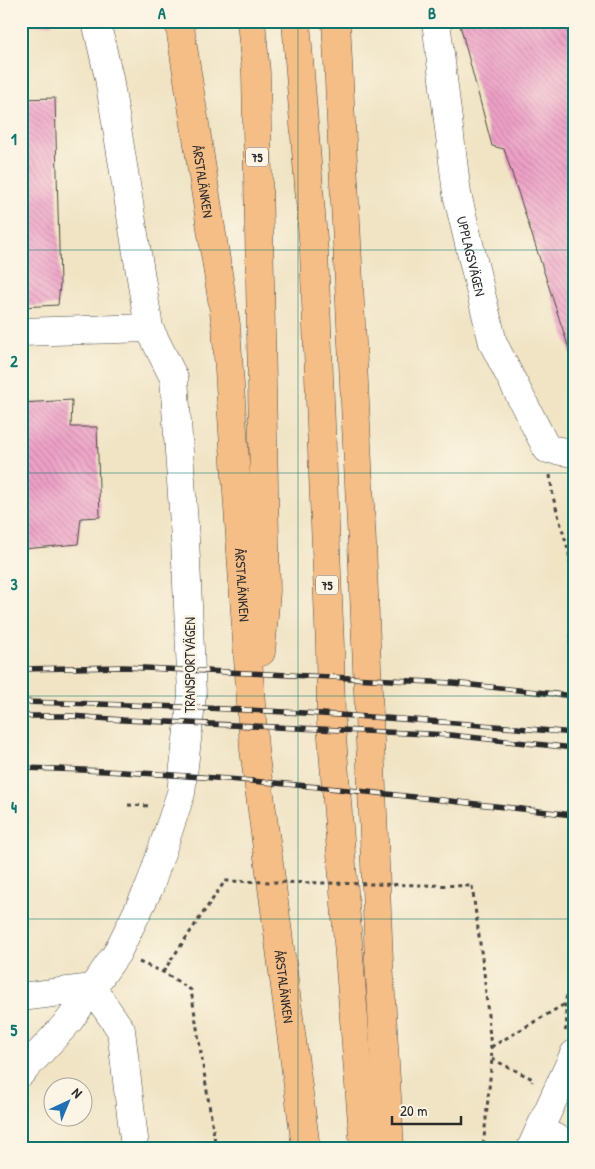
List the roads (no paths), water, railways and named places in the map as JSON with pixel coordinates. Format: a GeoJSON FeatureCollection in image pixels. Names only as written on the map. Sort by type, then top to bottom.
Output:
{"type":"FeatureCollection","features":[{"type":"Feature","properties":{"kind":"highway","name":"ÅRSTALÄNKEN"},"geometry":{"type":"LineString","coordinates":[[179,21],[226,325],[254,748],[306,1148]]}},
{"type":"Feature","properties":{"kind":"highway","name":"75"},"geometry":{"type":"LineString","coordinates":[[250,21],[256,72],[266,591],[254,748]]}},
{"type":"Feature","properties":{"kind":"highway","name":"75"},"geometry":{"type":"LineString","coordinates":[[296,21],[314,252],[330,647],[331,724],[364,1148]]}},
{"type":"Feature","properties":{"kind":"highway"},"geometry":{"type":"LineString","coordinates":[[336,21],[362,554],[379,961],[390,1148]]}},
{"type":"Feature","properties":{"kind":"street"},"geometry":{"type":"LineString","coordinates":[[21,332],[149,328],[110,78],[96,21]]}},
{"type":"Feature","properties":{"kind":"street","name":"UPPLAGSVÄGEN"},"geometry":{"type":"LineString","coordinates":[[436,21],[457,194],[493,344],[546,449],[574,453]]}},
{"type":"Feature","properties":{"kind":"street","name":"TRANSPORTVÄGEN"},"geometry":{"type":"LineString","coordinates":[[21,1073],[69,1021],[117,953],[150,886],[181,792],[192,695],[186,539],[174,378],[149,328]]}},
{"type":"Feature","properties":{"kind":"street"},"geometry":{"type":"LineString","coordinates":[[21,997],[92,988],[121,1030],[134,1139]]}},
{"type":"Feature","properties":{"kind":"street"},"geometry":{"type":"LineString","coordinates":[[569,1141],[535,1139],[574,1054]]}},
{"type":"Feature","properties":{"kind":"railway"},"geometry":{"type":"LineString","coordinates":[[21,669],[124,667],[453,683],[574,696]]}},
{"type":"Feature","properties":{"kind":"railway"},"geometry":{"type":"LineString","coordinates":[[21,702],[160,706],[298,713],[574,733]]}},
{"type":"Feature","properties":{"kind":"railway"},"geometry":{"type":"LineString","coordinates":[[21,716],[72,716],[450,735],[574,748]]}},
{"type":"Feature","properties":{"kind":"railway"},"geometry":{"type":"LineString","coordinates":[[21,768],[90,770],[229,779],[574,815]]}}]}
